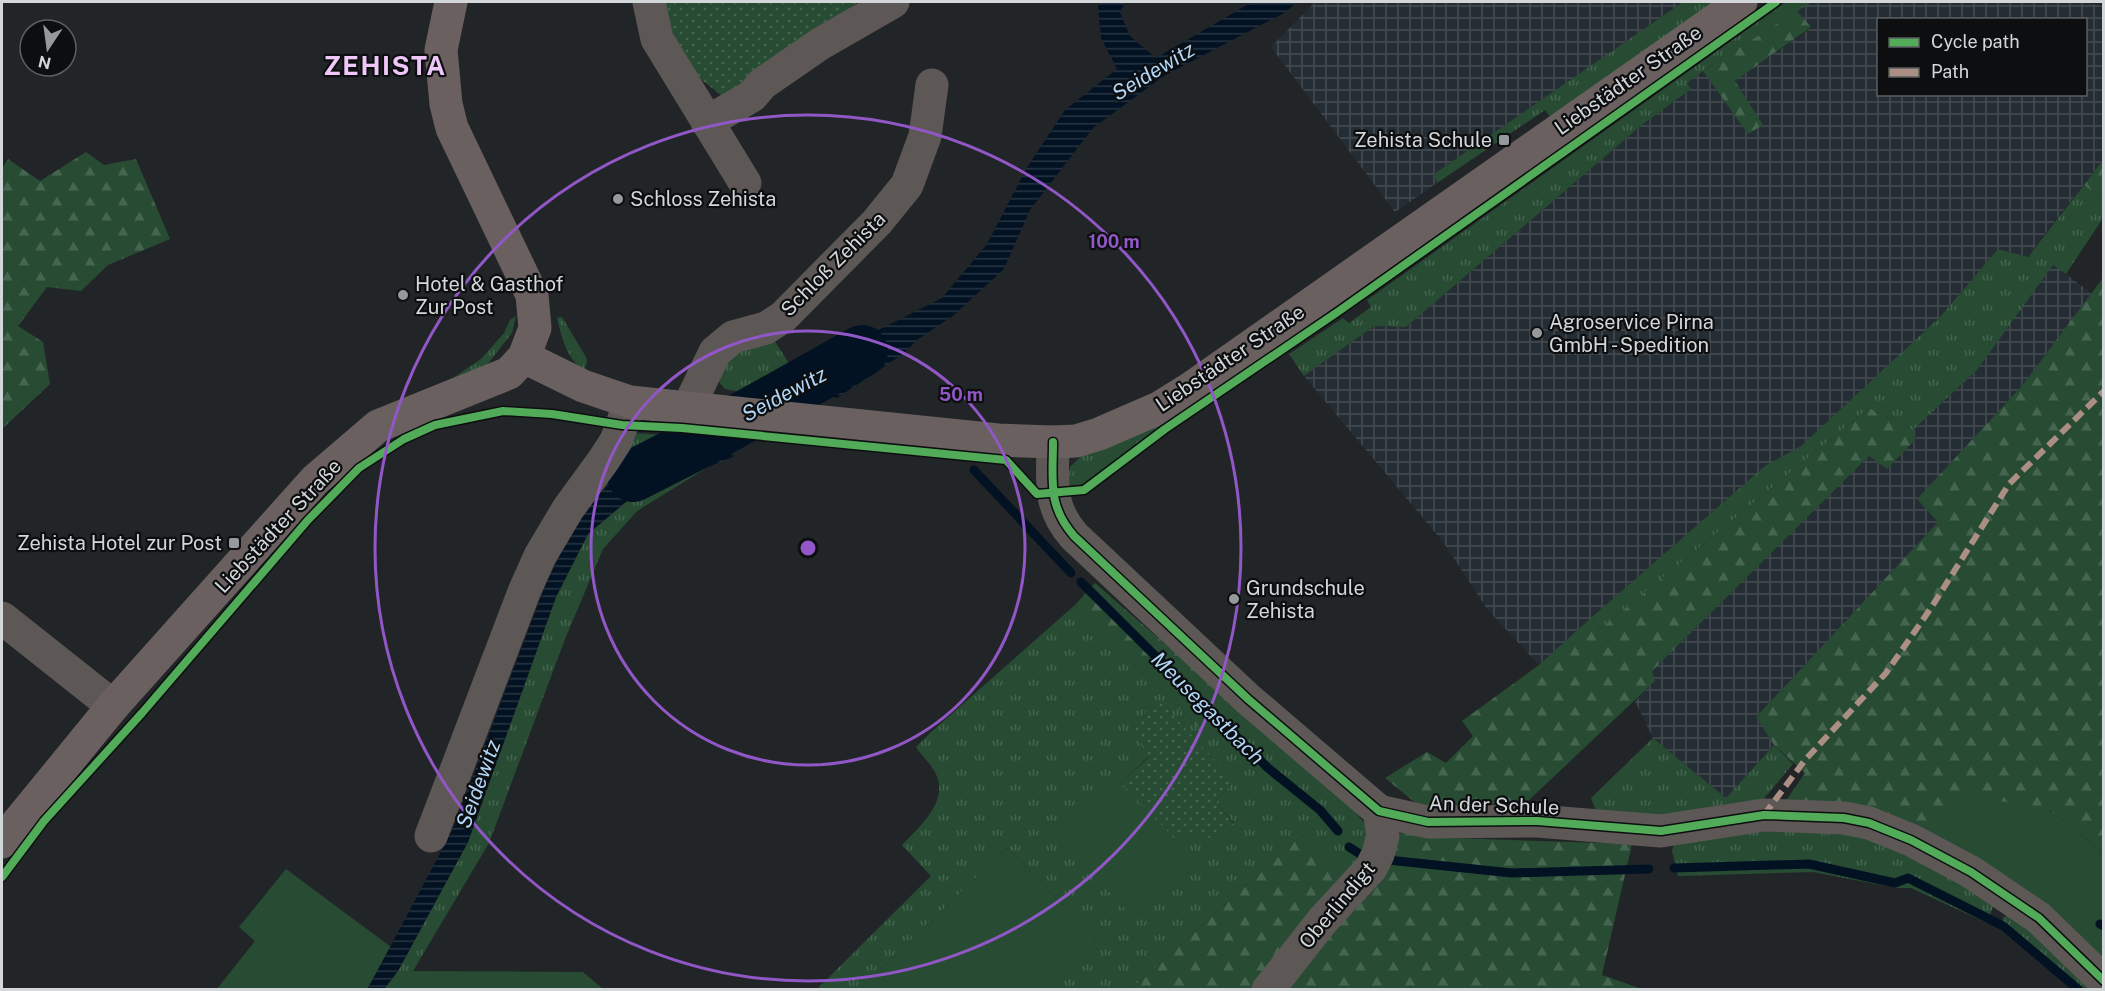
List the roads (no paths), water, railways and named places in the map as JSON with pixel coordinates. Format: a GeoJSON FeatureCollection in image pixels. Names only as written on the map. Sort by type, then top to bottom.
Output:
{"type":"FeatureCollection","features":[{"type":"Feature","properties":{"kind":"main road"},"geometry":{"type":"LineString","coordinates":[[451,2],[441,50],[446,104],[452,128],[532,295],[535,328],[524,357]]}},
{"type":"Feature","properties":{"kind":"main road","name":"Liebstädter Straße"},"geometry":{"type":"LineString","coordinates":[[2,842],[113,706],[315,480],[378,426],[509,373],[524,357],[583,386],[630,402],[998,440],[1076,441],[1099,434],[1159,408],[1183,393],[1741,2]]}},
{"type":"Feature","properties":{"kind":"street"},"geometry":{"type":"LineString","coordinates":[[649,2],[657,39],[744,183]]}},
{"type":"Feature","properties":{"kind":"street"},"geometry":{"type":"LineString","coordinates":[[706,122],[752,96],[762,84],[820,44],[893,2]]}},
{"type":"Feature","properties":{"kind":"street","name":"Schloß Zehista"},"geometry":{"type":"LineString","coordinates":[[701,409],[715,352],[733,337],[766,328],[783,317],[878,222],[907,185],[925,136],[932,85]]}},
{"type":"Feature","properties":{"kind":"street"},"geometry":{"type":"LineString","coordinates":[[431,836],[524,592],[540,556],[568,509],[616,441],[630,402]]}},
{"type":"Feature","properties":{"kind":"street","name":"An der Schule"},"geometry":{"type":"LineString","coordinates":[[1053,442],[1056,509],[1062,523],[1248,699],[1379,811],[1428,822],[1537,821],[1661,831],[1764,815],[1844,818],[1869,823],[1911,840],[1971,872],[2039,918],[2103,981]]}},
{"type":"Feature","properties":{"kind":"street"},"geometry":{"type":"LineString","coordinates":[[2,618],[113,706]]}},
{"type":"Feature","properties":{"kind":"street","name":"Oberlindigt"},"geometry":{"type":"LineString","coordinates":[[1268,990],[1323,920],[1371,868],[1383,836],[1379,811]]}},
{"type":"Feature","properties":{"kind":"water"},"geometry":{"type":"Polygon","coordinates":[[[1100,2],[1126,2],[1120,12],[1130,36],[1156,58],[1252,2],[1297,2],[1286,12],[1164,76],[1093,128],[1030,210],[1004,269],[954,315],[917,340],[903,354],[837,398],[779,380],[942,298],[987,244],[1026,169],[1065,110],[1117,69],[1101,38],[1098,6],[1100,2]]]}},
{"type":"Feature","properties":{"kind":"water"},"geometry":{"type":"Polygon","coordinates":[[[674,437],[735,456],[708,467],[674,469],[640,490],[588,534],[556,597],[468,842],[398,971],[384,989],[367,990],[453,829],[545,586],[581,511],[632,463],[674,437]]]}},
{"type":"Feature","properties":{"kind":"waterway","name":"Seidewitz"},"geometry":{"type":"LineString","coordinates":[[633,476],[696,444],[862,351]]}},
{"type":"Feature","properties":{"kind":"waterway","name":"Meusegastbach"},"geometry":{"type":"LineString","coordinates":[[974,470],[1071,573]]}},
{"type":"Feature","properties":{"kind":"waterway","name":"Meusegastbach"},"geometry":{"type":"LineString","coordinates":[[1081,582],[1268,768],[1320,810],[1338,831]]}},
{"type":"Feature","properties":{"kind":"waterway","name":"Meusegastbach"},"geometry":{"type":"LineString","coordinates":[[1349,847],[1360,854]]}},
{"type":"Feature","properties":{"kind":"waterway","name":"Meusegastbach"},"geometry":{"type":"LineString","coordinates":[[1388,860],[1512,873],[1649,869]]}},
{"type":"Feature","properties":{"kind":"waterway","name":"Meusegastbach"},"geometry":{"type":"LineString","coordinates":[[1674,868],[1809,864],[1895,883],[1908,878],[2003,926],[2079,990]]}},
{"type":"Feature","properties":{"kind":"waterway"},"geometry":{"type":"LineString","coordinates":[[2100,924],[2104,926]]}},
{"type":"Feature","properties":{"kind":"place","name":"Zehista Schule"},"geometry":{"type":"Point","coordinates":[1504,140]}},
{"type":"Feature","properties":{"kind":"place","name":"Schloss Zehista"},"geometry":{"type":"Point","coordinates":[618,199]}},
{"type":"Feature","properties":{"kind":"place","name":"Hotel & Gasthof Zur Post"},"geometry":{"type":"Point","coordinates":[403,295]}},
{"type":"Feature","properties":{"kind":"place","name":"Agroservice Pirna GmbH - Spedition"},"geometry":{"type":"Point","coordinates":[1537,333]}},
{"type":"Feature","properties":{"kind":"place","name":"Zehista Hotel zur Post"},"geometry":{"type":"Point","coordinates":[234,543]}},
{"type":"Feature","properties":{"kind":"place","name":"Grundschule Zehista"},"geometry":{"type":"Point","coordinates":[1234,599]}},
{"type":"Feature","properties":{"kind":"district","name":"ZEHISTA"},"geometry":{"type":"Point","coordinates":[385,65]}}]}
